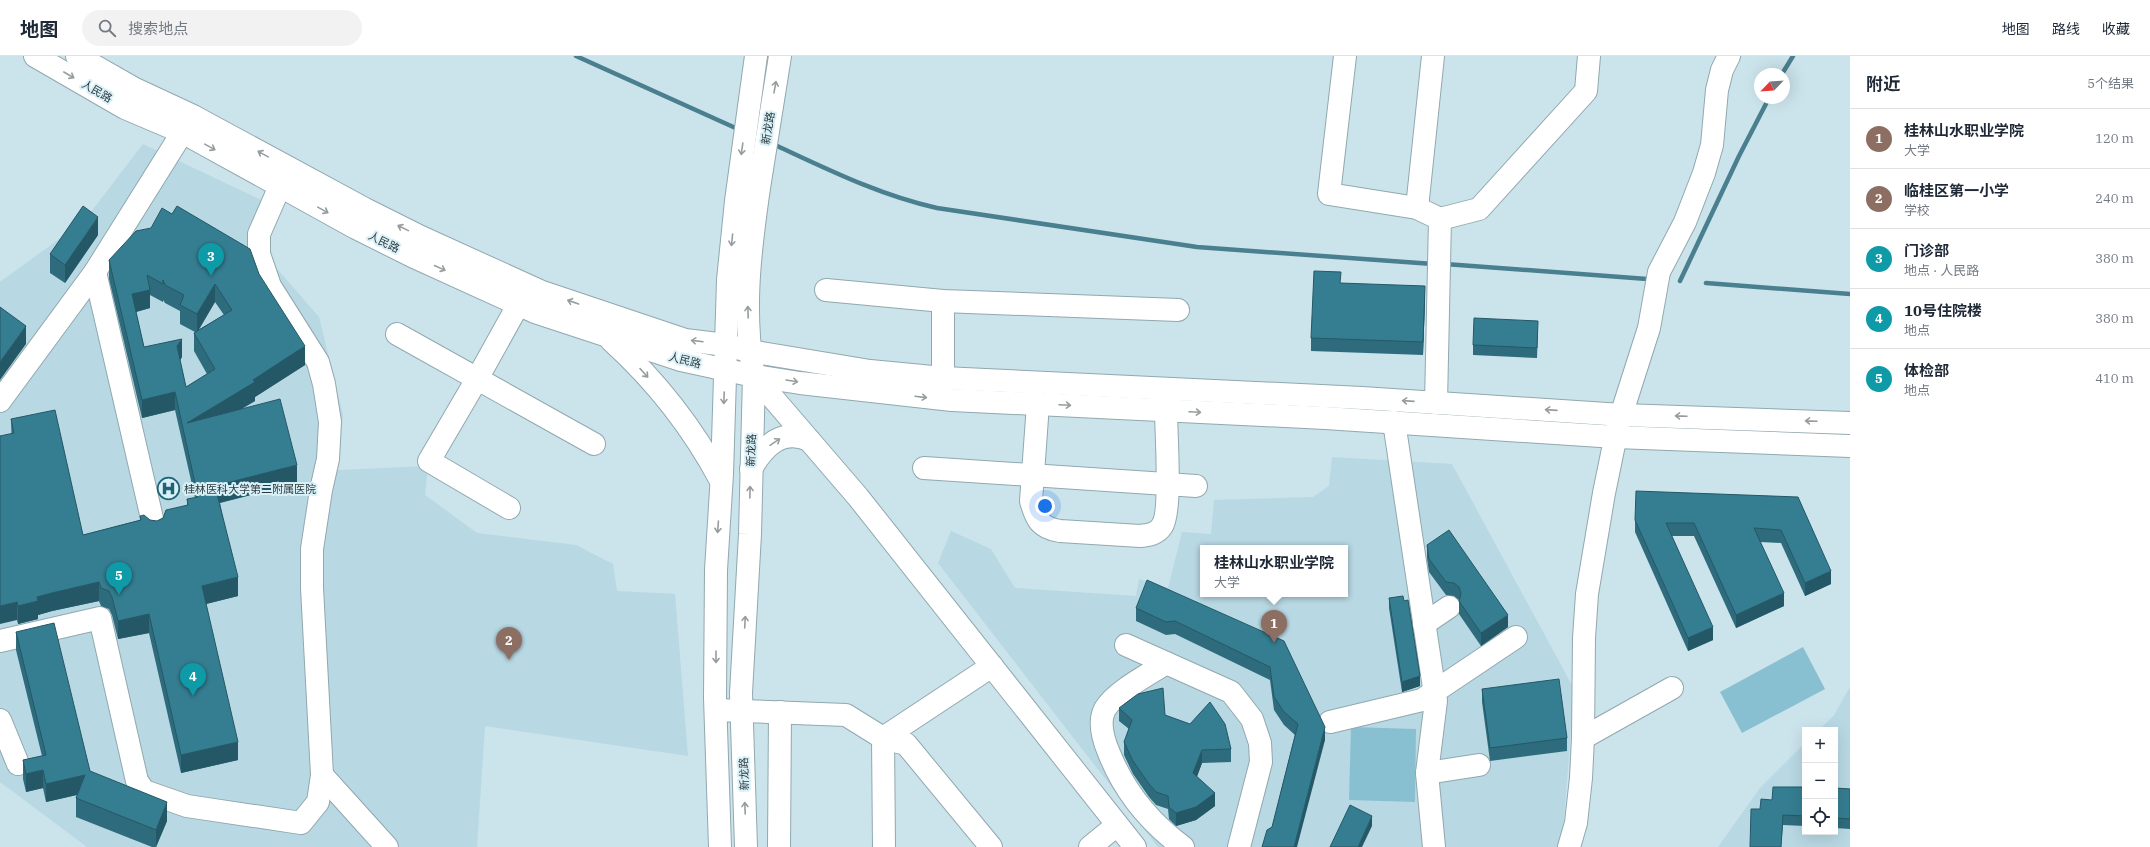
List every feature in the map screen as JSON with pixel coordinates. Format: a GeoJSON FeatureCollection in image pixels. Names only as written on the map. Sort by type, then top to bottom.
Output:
{"type":"FeatureCollection","features":[{"type":"Feature","properties":{"kind":"main road","name":"人民路"},"geometry":{"type":"LineString","coordinates":[[35,56],[125,108],[188,124]]}},
{"type":"Feature","properties":{"kind":"main road","name":"人民路"},"geometry":{"type":"LineString","coordinates":[[78,56],[135,89],[188,124],[283,177],[421,237],[523,295],[606,335],[681,360],[754,376],[952,400],[1394,422],[1616,437],[1850,446]]}},
{"type":"Feature","properties":{"kind":"main road","name":"新龙路"},"geometry":{"type":"LineString","coordinates":[[720,847],[716,710],[716,570],[721,481],[728,280],[736,201],[756,56]]}},
{"type":"Feature","properties":{"kind":"main road","name":"新龙路"},"geometry":{"type":"LineString","coordinates":[[746,847],[741,693],[750,534],[754,376],[749,351],[747,295],[757,203],[780,56]]}},
{"type":"Feature","properties":{"kind":"main road"},"geometry":{"type":"LineString","coordinates":[[1345,56],[1329,194],[1417,208],[1440,219],[1479,209],[1586,91],[1589,56]]}},
{"type":"Feature","properties":{"kind":"main road"},"geometry":{"type":"LineString","coordinates":[[1417,208],[1433,56]]}},
{"type":"Feature","properties":{"kind":"main road"},"geometry":{"type":"LineString","coordinates":[[1569,847],[1579,800],[1584,738],[1584,638],[1587,594],[1616,437],[1650,328],[1660,268],[1685,222],[1707,163],[1712,144],[1717,90],[1722,70],[1729,56]]}},
{"type":"Feature","properties":{"kind":"main road"},"geometry":{"type":"LineString","coordinates":[[0,401],[94,272],[188,124]]}},
{"type":"Feature","properties":{"kind":"main road"},"geometry":{"type":"LineString","coordinates":[[0,641],[100,618],[137,781],[144,790],[187,806],[301,823],[318,802],[322,775],[312,595],[312,549],[316,516],[328,459],[330,422],[324,384],[318,362],[270,286],[259,254],[259,234],[283,177]]}},
{"type":"Feature","properties":{"kind":"main road"},"geometry":{"type":"LineString","coordinates":[[1436,403],[1440,219]]}},
{"type":"Feature","properties":{"kind":"main road"},"geometry":{"type":"LineString","coordinates":[[94,272],[154,527]]}},
{"type":"Feature","properties":{"kind":"main road"},"geometry":{"type":"LineString","coordinates":[[826,290],[943,301],[1178,310]]}},
{"type":"Feature","properties":{"kind":"main road","name":"人民路"},"geometry":{"type":"LineString","coordinates":[[523,295],[685,340],[726,345],[749,351],[870,371],[943,378],[1436,403],[1622,415],[1850,423]]}},
{"type":"Feature","properties":{"kind":"main road"},"geometry":{"type":"LineString","coordinates":[[509,508],[429,461],[478,379],[523,295]]}},
{"type":"Feature","properties":{"kind":"main road"},"geometry":{"type":"LineString","coordinates":[[943,301],[943,378]]}},
{"type":"Feature","properties":{"kind":"main road"},"geometry":{"type":"LineString","coordinates":[[397,334],[594,444]]}},
{"type":"Feature","properties":{"kind":"main road"},"geometry":{"type":"LineString","coordinates":[[606,335],[629,357],[670,402],[711,462],[721,481]]}},
{"type":"Feature","properties":{"kind":"main road"},"geometry":{"type":"LineString","coordinates":[[754,376],[858,497],[1135,847]]}},
{"type":"Feature","properties":{"kind":"main road"},"geometry":{"type":"LineString","coordinates":[[1038,404],[1031,501],[1034,513],[1044,527],[1060,531],[1150,535],[1162,527],[1168,509],[1166,410]]}},
{"type":"Feature","properties":{"kind":"main road"},"geometry":{"type":"LineString","coordinates":[[1394,422],[1435,692],[1436,709],[1426,773],[1434,847]]}},
{"type":"Feature","properties":{"kind":"main road"},"geometry":{"type":"LineString","coordinates":[[751,469],[760,453],[779,438],[798,435],[809,440]]}},
{"type":"Feature","properties":{"kind":"main road"},"geometry":{"type":"LineString","coordinates":[[924,468],[1196,486]]}},
{"type":"Feature","properties":{"kind":"main road"},"geometry":{"type":"LineString","coordinates":[[1424,624],[1450,607]]}},
{"type":"Feature","properties":{"kind":"main road"},"geometry":{"type":"LineString","coordinates":[[1330,722],[1422,700],[1516,637]]}},
{"type":"Feature","properties":{"kind":"main road"},"geometry":{"type":"LineString","coordinates":[[1126,645],[1231,692],[1252,719],[1260,743],[1261,762],[1239,847]]}},
{"type":"Feature","properties":{"kind":"main road"},"geometry":{"type":"LineString","coordinates":[[1166,663],[1111,701],[1103,715],[1101,725],[1104,742],[1113,764],[1129,792],[1160,828],[1183,847]]}},
{"type":"Feature","properties":{"kind":"main road"},"geometry":{"type":"LineString","coordinates":[[883,738],[992,666]]}},
{"type":"Feature","properties":{"kind":"main road"},"geometry":{"type":"LineString","coordinates":[[1584,738],[1672,688]]}},
{"type":"Feature","properties":{"kind":"main road"},"geometry":{"type":"LineString","coordinates":[[716,710],[846,715],[883,738],[906,744],[991,847]]}},
{"type":"Feature","properties":{"kind":"main road"},"geometry":{"type":"LineString","coordinates":[[779,847],[780,712]]}},
{"type":"Feature","properties":{"kind":"main road"},"geometry":{"type":"LineString","coordinates":[[0,720],[18,764]]}},
{"type":"Feature","properties":{"kind":"main road"},"geometry":{"type":"LineString","coordinates":[[883,738],[884,847]]}},
{"type":"Feature","properties":{"kind":"main road"},"geometry":{"type":"LineString","coordinates":[[1426,773],[1479,765]]}},
{"type":"Feature","properties":{"kind":"main road"},"geometry":{"type":"LineString","coordinates":[[322,775],[387,847]]}},
{"type":"Feature","properties":{"kind":"main road"},"geometry":{"type":"LineString","coordinates":[[1090,847],[1117,825]]}},
{"type":"Feature","properties":{"kind":"shaded area","name":"桂林医科大学第二附属医院"},"geometry":{"type":"Polygon","coordinates":[[[143,144],[276,207],[266,224],[272,263],[319,317],[343,415],[338,470],[428,466],[425,495],[477,533],[576,545],[613,564],[617,591],[675,594],[688,756],[485,726],[477,847],[87,847],[0,782],[0,282],[84,221],[143,144]]]}},
{"type":"Feature","properties":{"kind":"shaded area"},"geometry":{"type":"Polygon","coordinates":[[[1332,457],[1452,464],[1574,689],[1562,847],[1158,847],[938,563],[951,531],[991,549],[1015,588],[1136,596],[1139,579],[1168,588],[1182,532],[1211,534],[1214,500],[1313,497],[1329,486],[1332,457]]]}},
{"type":"Feature","properties":{"kind":"shaded area"},"geometry":{"type":"Polygon","coordinates":[[[1803,647],[1825,689],[1742,733],[1720,692],[1803,647]]]}},
{"type":"Feature","properties":{"kind":"shaded area"},"geometry":{"type":"Polygon","coordinates":[[[1850,687],[1850,847],[1718,847],[1760,788],[1802,746],[1802,835],[1838,835],[1838,727],[1822,727],[1834,715],[1850,687]]]}},
{"type":"Feature","properties":{"kind":"shaded area"},"geometry":{"type":"Polygon","coordinates":[[[1351,727],[1416,729],[1415,802],[1349,800],[1351,727]]]}},
{"type":"Feature","properties":{"kind":"building"},"geometry":{"type":"Polygon","coordinates":[[[83,206],[98,217],[65,265],[50,254],[83,206]]]}},
{"type":"Feature","properties":{"kind":"building"},"geometry":{"type":"Polygon","coordinates":[[[177,206],[250,249],[259,274],[305,346],[253,380],[255,382],[187,423],[280,399],[297,465],[215,486],[238,577],[202,586],[238,742],[181,755],[149,614],[118,621],[112,597],[109,591],[101,588],[99,582],[37,597],[38,601],[18,606],[17,602],[0,606],[0,436],[14,433],[11,419],[55,410],[83,535],[141,520],[140,516],[144,515],[150,520],[157,521],[163,518],[166,510],[188,505],[187,499],[198,497],[175,392],[142,400],[109,260],[136,231],[151,228],[162,208],[172,214],[177,206]],[[147,275],[150,290],[132,294],[144,347],[182,339],[177,346],[186,387],[215,369],[194,333],[232,310],[215,284],[197,314],[180,305],[184,295],[165,285],[163,280],[163,284],[147,275]]]}},
{"type":"Feature","properties":{"kind":"building"},"geometry":{"type":"Polygon","coordinates":[[[1314,271],[1341,272],[1340,283],[1425,286],[1423,342],[1311,338],[1314,271]]]}},
{"type":"Feature","properties":{"kind":"building"},"geometry":{"type":"Polygon","coordinates":[[[0,307],[26,326],[0,362],[0,307]]]}},
{"type":"Feature","properties":{"kind":"building"},"geometry":{"type":"Polygon","coordinates":[[[1474,318],[1538,321],[1537,348],[1473,345],[1474,318]]]}},
{"type":"Feature","properties":{"kind":"building"},"geometry":{"type":"Polygon","coordinates":[[[1636,491],[1798,497],[1831,571],[1805,583],[1781,530],[1754,528],[1784,593],[1736,615],[1694,523],[1666,523],[1713,627],[1688,638],[1635,520],[1636,491]]]}},
{"type":"Feature","properties":{"kind":"building"},"geometry":{"type":"Polygon","coordinates":[[[1449,530],[1508,615],[1481,633],[1459,601],[1461,594],[1459,587],[1454,583],[1446,582],[1429,559],[1427,545],[1449,530]]]}},
{"type":"Feature","properties":{"kind":"building"},"geometry":{"type":"Polygon","coordinates":[[[1147,580],[1284,641],[1325,727],[1294,847],[1262,847],[1267,830],[1272,827],[1298,724],[1284,712],[1274,697],[1270,667],[1175,621],[1166,622],[1136,608],[1147,580]]]}},
{"type":"Feature","properties":{"kind":"building"},"geometry":{"type":"Polygon","coordinates":[[[1403,596],[1404,601],[1408,600],[1420,676],[1402,682],[1389,598],[1403,596]]]}},
{"type":"Feature","properties":{"kind":"building"},"geometry":{"type":"Polygon","coordinates":[[[54,623],[90,771],[167,802],[156,830],[76,798],[85,775],[46,784],[43,770],[26,774],[23,760],[46,755],[16,632],[54,623]]]}},
{"type":"Feature","properties":{"kind":"building"},"geometry":{"type":"Polygon","coordinates":[[[1559,679],[1567,738],[1490,748],[1482,689],[1559,679]]]}},
{"type":"Feature","properties":{"kind":"building"},"geometry":{"type":"Polygon","coordinates":[[[1163,688],[1165,715],[1190,724],[1210,702],[1225,724],[1231,749],[1202,750],[1193,773],[1215,793],[1196,807],[1176,813],[1169,807],[1168,796],[1156,792],[1133,761],[1124,742],[1132,720],[1119,708],[1138,694],[1163,688]]]}},
{"type":"Feature","properties":{"kind":"building"},"geometry":{"type":"Polygon","coordinates":[[[1773,787],[1802,787],[1802,816],[1783,815],[1781,847],[1750,847],[1751,809],[1760,809],[1761,799],[1772,800],[1773,787]]]}},
{"type":"Feature","properties":{"kind":"building"},"geometry":{"type":"Polygon","coordinates":[[[1838,788],[1850,789],[1850,819],[1838,818],[1838,788]]]}},
{"type":"Feature","properties":{"kind":"building"},"geometry":{"type":"Polygon","coordinates":[[[1350,805],[1372,816],[1358,847],[1330,847],[1350,805]]]}},
{"type":"Feature","properties":{"kind":"waterway"},"geometry":{"type":"LineString","coordinates":[[576,56],[740,130]]}},
{"type":"Feature","properties":{"kind":"waterway"},"geometry":{"type":"LineString","coordinates":[[1786,68],[1793,56]]}},
{"type":"Feature","properties":{"kind":"waterway"},"geometry":{"type":"LineString","coordinates":[[1680,281],[1739,156],[1766,104]]}},
{"type":"Feature","properties":{"kind":"waterway"},"geometry":{"type":"LineString","coordinates":[[773,144],[874,189],[916,203],[937,208],[1197,247],[1433,264]]}},
{"type":"Feature","properties":{"kind":"waterway"},"geometry":{"type":"LineString","coordinates":[[1445,264],[1647,279]]}},
{"type":"Feature","properties":{"kind":"waterway"},"geometry":{"type":"LineString","coordinates":[[1706,283],[1850,294]]}},
{"type":"Feature","properties":{"kind":"place","name":"门诊部"},"geometry":{"type":"Point","coordinates":[211,276]}},
{"type":"Feature","properties":{"kind":"place","name":"桂林医科大学第二附属医院"},"geometry":{"type":"Point","coordinates":[168,489]}},
{"type":"Feature","properties":{"kind":"place","name":"体检部"},"geometry":{"type":"Point","coordinates":[119,595]}},
{"type":"Feature","properties":{"kind":"place","name":"桂林山水职业学院"},"geometry":{"type":"Point","coordinates":[1274,643]}},
{"type":"Feature","properties":{"kind":"place","name":"临桂区第一小学"},"geometry":{"type":"Point","coordinates":[509,660]}},
{"type":"Feature","properties":{"kind":"place","name":"10号住院楼"},"geometry":{"type":"Point","coordinates":[193,696]}}]}
